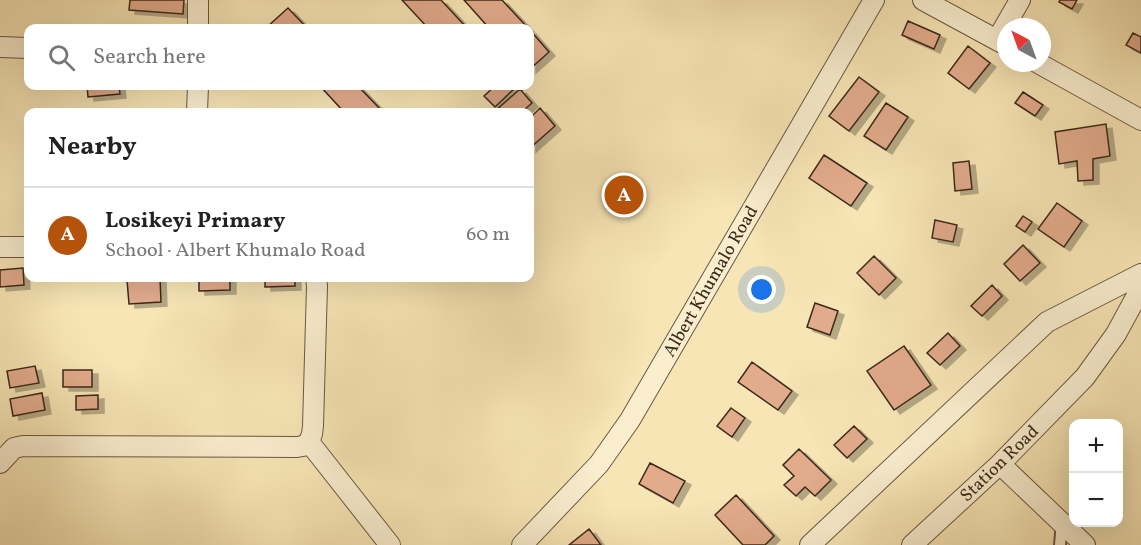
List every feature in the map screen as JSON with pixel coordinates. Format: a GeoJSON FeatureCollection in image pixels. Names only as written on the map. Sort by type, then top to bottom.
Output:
{"type":"FeatureCollection","features":[{"type":"Feature","properties":{"kind":"street"},"geometry":{"type":"LineString","coordinates":[[198,0],[198,24]]}},
{"type":"Feature","properties":{"kind":"street","name":"Albert Khumalo Road"},"geometry":{"type":"LineString","coordinates":[[522,545],[599,464],[630,420],[874,0]]}},
{"type":"Feature","properties":{"kind":"street"},"geometry":{"type":"LineString","coordinates":[[923,0],[997,41]]}},
{"type":"Feature","properties":{"kind":"street"},"geometry":{"type":"LineString","coordinates":[[1012,18],[1020,0]]}},
{"type":"Feature","properties":{"kind":"street"},"geometry":{"type":"LineString","coordinates":[[0,47],[24,48]]}},
{"type":"Feature","properties":{"kind":"street"},"geometry":{"type":"LineString","coordinates":[[1051,70],[1141,120]]}},
{"type":"Feature","properties":{"kind":"street"},"geometry":{"type":"LineString","coordinates":[[197,108],[198,90]]}},
{"type":"Feature","properties":{"kind":"street"},"geometry":{"type":"LineString","coordinates":[[0,247],[24,247]]}},
{"type":"Feature","properties":{"kind":"street"},"geometry":{"type":"LineString","coordinates":[[810,545],[1047,322],[1141,274]]}},
{"type":"Feature","properties":{"kind":"street"},"geometry":{"type":"LineString","coordinates":[[0,463],[14,448],[23,446],[297,447],[309,442],[313,426],[316,282]]}},
{"type":"Feature","properties":{"kind":"street","name":"Station Road"},"geometry":{"type":"LineString","coordinates":[[912,545],[1000,464],[1085,377],[1116,334],[1141,288]]}},
{"type":"Feature","properties":{"kind":"street"},"geometry":{"type":"LineString","coordinates":[[309,442],[390,545]]}},
{"type":"Feature","properties":{"kind":"street"},"geometry":{"type":"LineString","coordinates":[[1000,464],[1085,545]]}},
{"type":"Feature","properties":{"kind":"lane"},"geometry":{"type":"LineString","coordinates":[[1060,545],[1062,522]]}},
{"type":"Feature","properties":{"kind":"building"},"geometry":{"type":"Polygon","coordinates":[[[130,0],[184,0],[183,14],[129,10],[130,0]]]}},
{"type":"Feature","properties":{"kind":"building"},"geometry":{"type":"Polygon","coordinates":[[[402,0],[441,0],[463,24],[424,24],[402,0]]]}},
{"type":"Feature","properties":{"kind":"building"},"geometry":{"type":"Polygon","coordinates":[[[464,0],[502,0],[524,24],[485,24],[464,0]]]}},
{"type":"Feature","properties":{"kind":"building"},"geometry":{"type":"Polygon","coordinates":[[[1060,0],[1077,0],[1072,9],[1059,2],[1060,0]]]}},
{"type":"Feature","properties":{"kind":"building"},"geometry":{"type":"Polygon","coordinates":[[[288,8],[303,24],[270,24],[288,8]]]}},
{"type":"Feature","properties":{"kind":"building"},"geometry":{"type":"Polygon","coordinates":[[[908,21],[940,35],[934,49],[902,35],[908,21]]]}},
{"type":"Feature","properties":{"kind":"building"},"geometry":{"type":"Polygon","coordinates":[[[1133,33],[1141,37],[1141,53],[1126,45],[1133,33]]]}},
{"type":"Feature","properties":{"kind":"building"},"geometry":{"type":"Polygon","coordinates":[[[534,35],[549,52],[534,65],[534,35]]]}},
{"type":"Feature","properties":{"kind":"building"},"geometry":{"type":"Polygon","coordinates":[[[968,46],[990,63],[969,89],[948,73],[968,46]]]}},
{"type":"Feature","properties":{"kind":"building"},"geometry":{"type":"Polygon","coordinates":[[[859,77],[879,92],[849,131],[829,116],[859,77]]]}},
{"type":"Feature","properties":{"kind":"building"},"geometry":{"type":"Polygon","coordinates":[[[87,90],[120,90],[120,94],[88,97],[87,90]]]}},
{"type":"Feature","properties":{"kind":"building"},"geometry":{"type":"Polygon","coordinates":[[[324,90],[362,90],[379,108],[340,108],[324,90]]]}},
{"type":"Feature","properties":{"kind":"building"},"geometry":{"type":"Polygon","coordinates":[[[491,90],[513,90],[495,107],[484,96],[491,90]]]}},
{"type":"Feature","properties":{"kind":"building"},"geometry":{"type":"Polygon","coordinates":[[[519,90],[532,103],[526,108],[499,108],[519,90]]]}},
{"type":"Feature","properties":{"kind":"building"},"geometry":{"type":"Polygon","coordinates":[[[1023,92],[1043,105],[1035,116],[1015,103],[1023,92]]]}},
{"type":"Feature","properties":{"kind":"building"},"geometry":{"type":"Polygon","coordinates":[[[886,103],[908,117],[886,150],[864,136],[886,103]]]}},
{"type":"Feature","properties":{"kind":"building"},"geometry":{"type":"Polygon","coordinates":[[[540,108],[555,126],[534,144],[534,114],[540,108]]]}},
{"type":"Feature","properties":{"kind":"building"},"geometry":{"type":"Polygon","coordinates":[[[1106,124],[1110,156],[1093,159],[1093,180],[1078,181],[1077,161],[1059,164],[1055,132],[1106,124]]]}},
{"type":"Feature","properties":{"kind":"building"},"geometry":{"type":"Polygon","coordinates":[[[824,155],[867,183],[851,206],[809,178],[824,155]]]}},
{"type":"Feature","properties":{"kind":"building"},"geometry":{"type":"Polygon","coordinates":[[[969,161],[972,189],[955,191],[953,163],[969,161]]]}},
{"type":"Feature","properties":{"kind":"building"},"geometry":{"type":"Polygon","coordinates":[[[1057,203],[1082,221],[1064,247],[1038,229],[1057,203]]]}},
{"type":"Feature","properties":{"kind":"building"},"geometry":{"type":"Polygon","coordinates":[[[1023,216],[1032,222],[1025,232],[1016,226],[1023,216]]]}},
{"type":"Feature","properties":{"kind":"building"},"geometry":{"type":"Polygon","coordinates":[[[935,220],[957,225],[953,242],[932,238],[935,220]]]}},
{"type":"Feature","properties":{"kind":"building"},"geometry":{"type":"Polygon","coordinates":[[[1023,245],[1040,263],[1020,281],[1004,264],[1023,245]]]}},
{"type":"Feature","properties":{"kind":"building"},"geometry":{"type":"Polygon","coordinates":[[[874,256],[896,278],[879,295],[857,273],[874,256]]]}},
{"type":"Feature","properties":{"kind":"building"},"geometry":{"type":"Polygon","coordinates":[[[23,268],[24,285],[0,287],[0,270],[23,268]]]}},
{"type":"Feature","properties":{"kind":"building"},"geometry":{"type":"Polygon","coordinates":[[[127,282],[160,282],[161,302],[129,304],[127,282]]]}},
{"type":"Feature","properties":{"kind":"building"},"geometry":{"type":"Polygon","coordinates":[[[199,282],[230,282],[230,290],[199,291],[199,282]]]}},
{"type":"Feature","properties":{"kind":"building"},"geometry":{"type":"Polygon","coordinates":[[[265,282],[295,282],[295,286],[265,287],[265,282]]]}},
{"type":"Feature","properties":{"kind":"building"},"geometry":{"type":"Polygon","coordinates":[[[992,285],[1002,296],[982,316],[971,306],[992,285]]]}},
{"type":"Feature","properties":{"kind":"building"},"geometry":{"type":"Polygon","coordinates":[[[815,303],[838,311],[830,335],[807,327],[815,303]]]}},
{"type":"Feature","properties":{"kind":"building"},"geometry":{"type":"Polygon","coordinates":[[[948,333],[960,346],[940,365],[927,353],[948,333]]]}},
{"type":"Feature","properties":{"kind":"building"},"geometry":{"type":"Polygon","coordinates":[[[904,346],[931,385],[894,410],[867,371],[904,346]]]}},
{"type":"Feature","properties":{"kind":"building"},"geometry":{"type":"Polygon","coordinates":[[[752,362],[792,391],[778,410],[738,382],[752,362]]]}},
{"type":"Feature","properties":{"kind":"building"},"geometry":{"type":"Polygon","coordinates":[[[35,366],[39,383],[10,388],[7,371],[35,366]]]}},
{"type":"Feature","properties":{"kind":"building"},"geometry":{"type":"Polygon","coordinates":[[[63,370],[92,370],[92,387],[63,387],[63,370]]]}},
{"type":"Feature","properties":{"kind":"building"},"geometry":{"type":"Polygon","coordinates":[[[42,393],[45,410],[13,416],[10,399],[42,393]]]}},
{"type":"Feature","properties":{"kind":"building"},"geometry":{"type":"Polygon","coordinates":[[[98,395],[98,409],[76,410],[76,396],[98,395]]]}},
{"type":"Feature","properties":{"kind":"building"},"geometry":{"type":"Polygon","coordinates":[[[731,408],[745,418],[732,437],[717,426],[731,408]]]}},
{"type":"Feature","properties":{"kind":"building"},"geometry":{"type":"Polygon","coordinates":[[[854,426],[867,439],[847,458],[834,445],[854,426]]]}},
{"type":"Feature","properties":{"kind":"building"},"geometry":{"type":"Polygon","coordinates":[[[799,449],[831,480],[815,496],[805,487],[796,496],[784,485],[794,476],[783,465],[799,449]]]}},
{"type":"Feature","properties":{"kind":"building"},"geometry":{"type":"Polygon","coordinates":[[[650,463],[685,481],[673,503],[639,484],[650,463]]]}},
{"type":"Feature","properties":{"kind":"building"},"geometry":{"type":"Polygon","coordinates":[[[736,495],[774,536],[765,545],[743,545],[715,515],[736,495]]]}},
{"type":"Feature","properties":{"kind":"building"},"geometry":{"type":"Polygon","coordinates":[[[589,529],[601,545],[569,545],[589,529]]]}},
{"type":"Feature","properties":{"kind":"place","name":"Losikeyi Primary"},"geometry":{"type":"Point","coordinates":[624,195]}}]}
